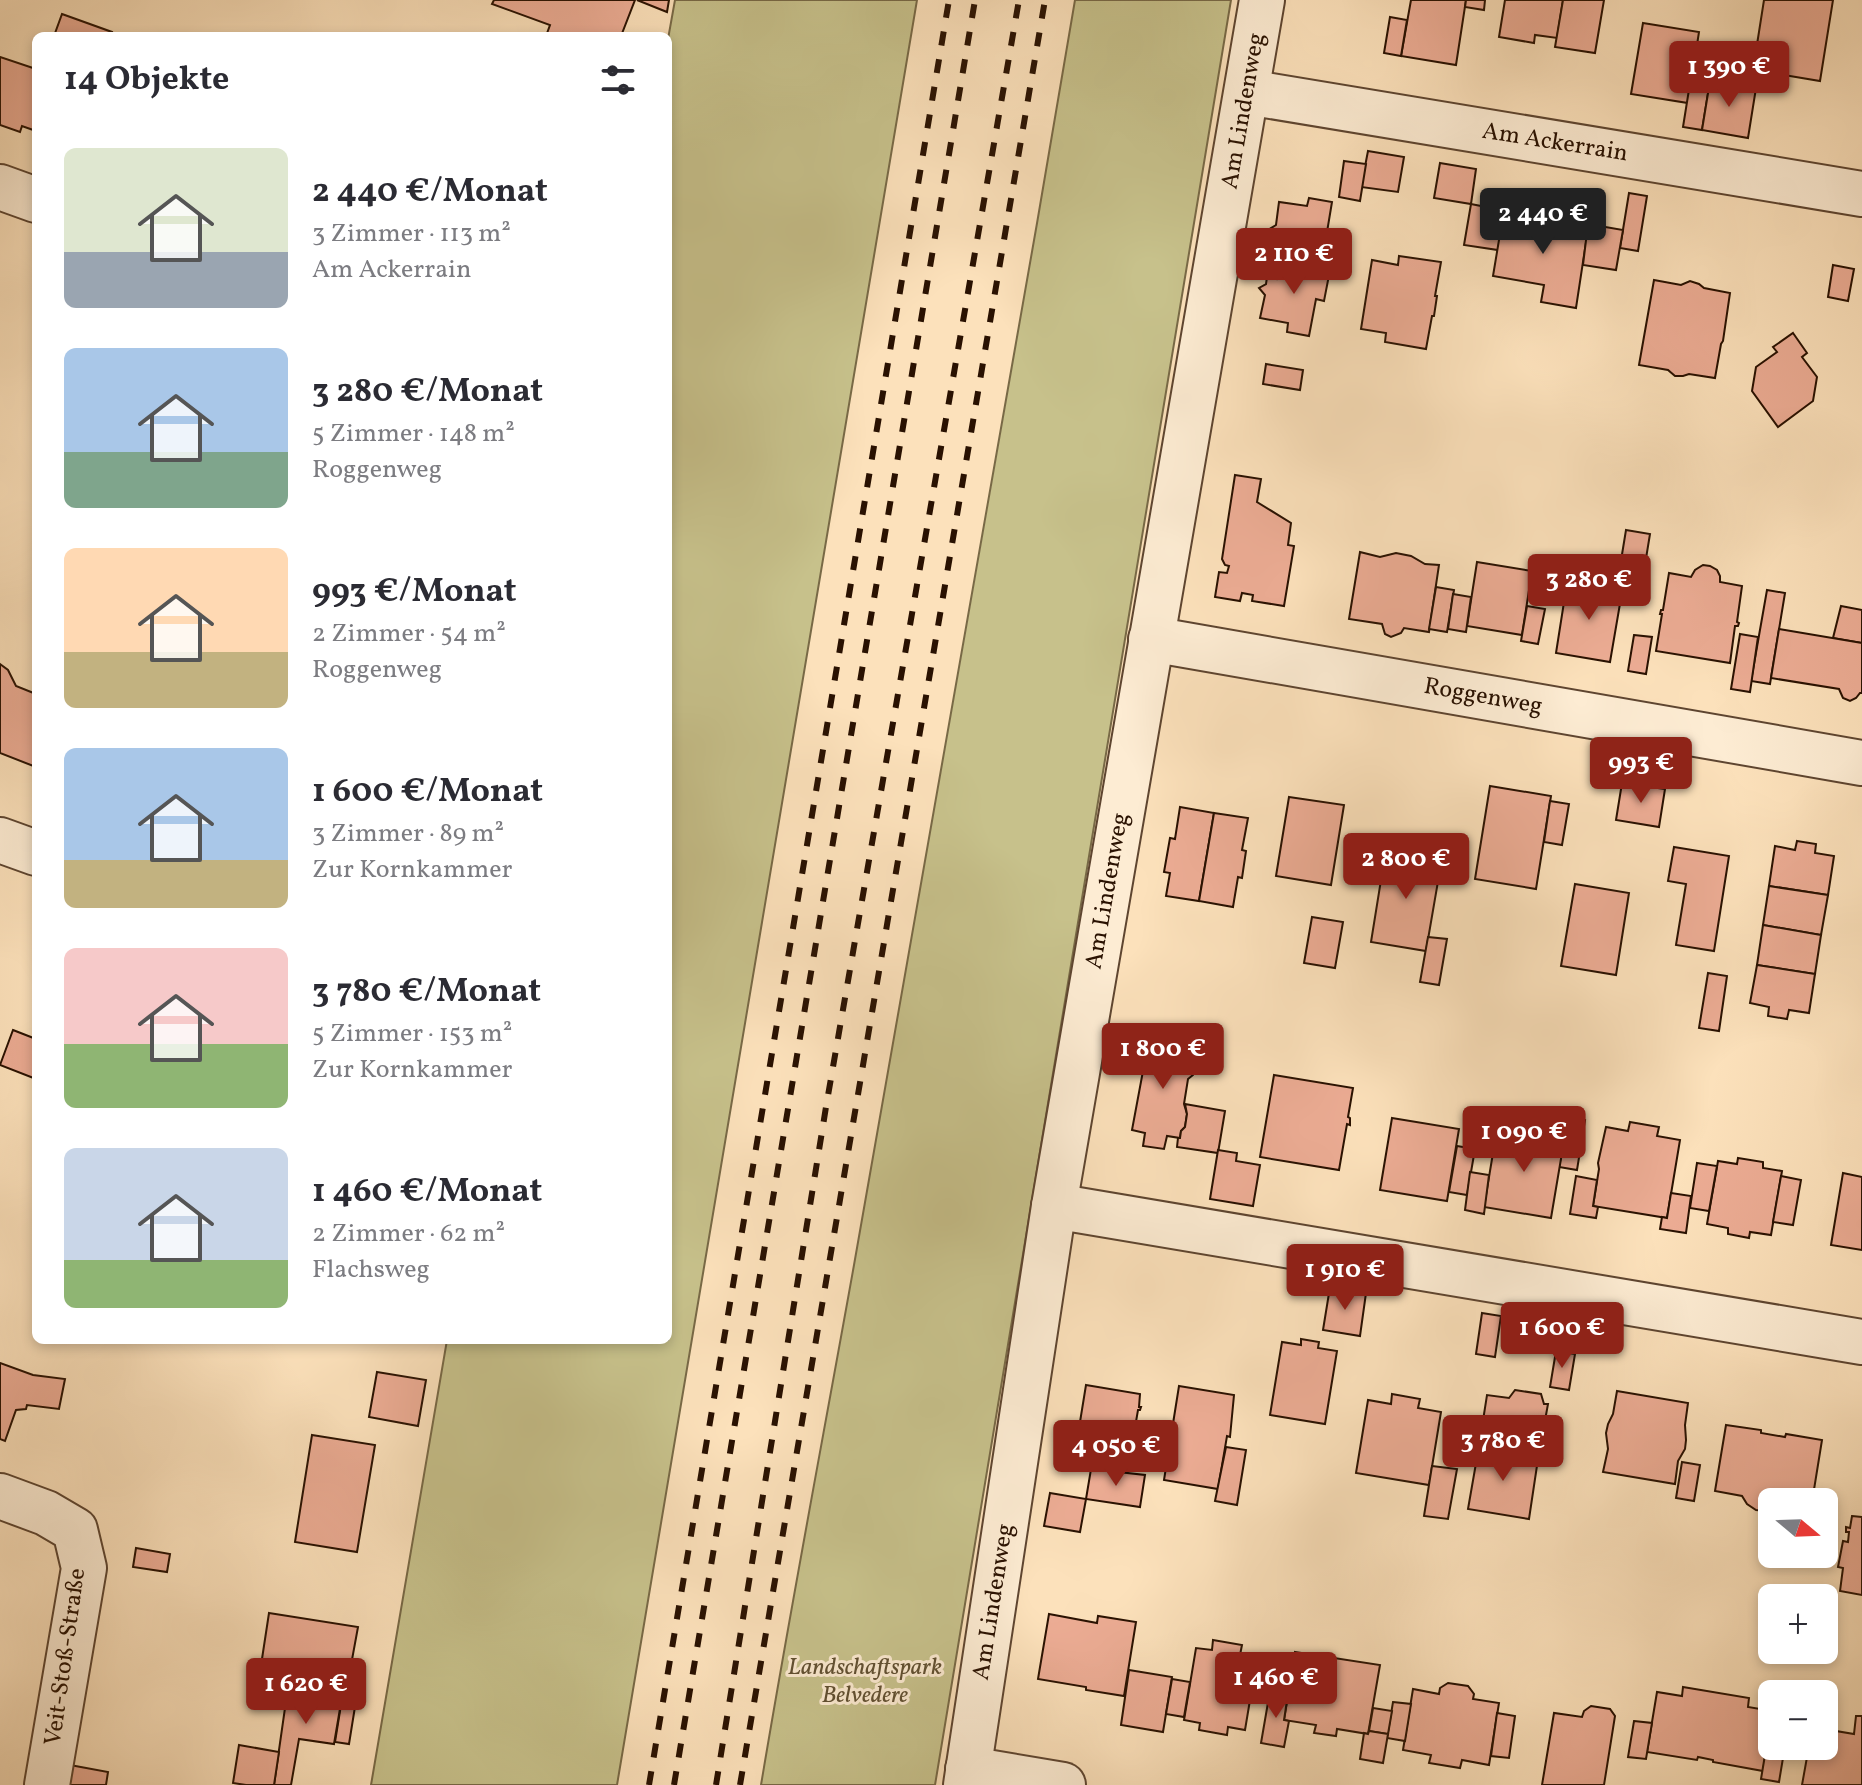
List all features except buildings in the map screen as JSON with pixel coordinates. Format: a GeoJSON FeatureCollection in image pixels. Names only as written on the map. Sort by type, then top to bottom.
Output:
{"type":"FeatureCollection","features":[{"type":"Feature","properties":{"kind":"street","name":"Am Lindenweg"},"geometry":{"type":"LineString","coordinates":[[967,1777],[1054,1206],[1262,0]]}},
{"type":"Feature","properties":{"kind":"street","name":"Am Ackerrain"},"geometry":{"type":"LineString","coordinates":[[1247,92],[1862,194]]}},
{"type":"Feature","properties":{"kind":"street"},"geometry":{"type":"LineString","coordinates":[[0,187],[32,199]]}},
{"type":"Feature","properties":{"kind":"street","name":"Roggenweg"},"geometry":{"type":"LineString","coordinates":[[1151,639],[1862,763]]}},
{"type":"Feature","properties":{"kind":"street"},"geometry":{"type":"LineString","coordinates":[[0,840],[32,852]]}},
{"type":"Feature","properties":{"kind":"street"},"geometry":{"type":"LineString","coordinates":[[1054,1206],[1862,1342]]}},
{"type":"Feature","properties":{"kind":"street","name":"Veit-Stoß-Straße"},"geometry":{"type":"LineString","coordinates":[[0,1496],[46,1513],[75,1530],[84,1568],[47,1785]]}},
{"type":"Feature","properties":{"kind":"street"},"geometry":{"type":"LineString","coordinates":[[967,1777],[1063,1785]]}},
{"type":"Feature","properties":{"kind":"green space"},"geometry":{"type":"Polygon","coordinates":[[[675,0],[917,0],[617,1785],[371,1785],[446,1344],[672,1344],[672,32],[669,32],[675,0]]]}},
{"type":"Feature","properties":{"kind":"green space","name":"Landschaftspark Belvedere"},"geometry":{"type":"Polygon","coordinates":[[[1075,0],[1231,0],[935,1785],[761,1785],[966,632],[1075,0]]]}},
{"type":"Feature","properties":{"kind":"railway"},"geometry":{"type":"LineString","coordinates":[[649,1785],[949,0]]}},
{"type":"Feature","properties":{"kind":"railway"},"geometry":{"type":"LineString","coordinates":[[674,1785],[975,0]]}},
{"type":"Feature","properties":{"kind":"railway"},"geometry":{"type":"LineString","coordinates":[[716,1785],[826,1107],[1019,0]]}},
{"type":"Feature","properties":{"kind":"railway"},"geometry":{"type":"LineString","coordinates":[[740,1785],[1045,0]]}}]}
